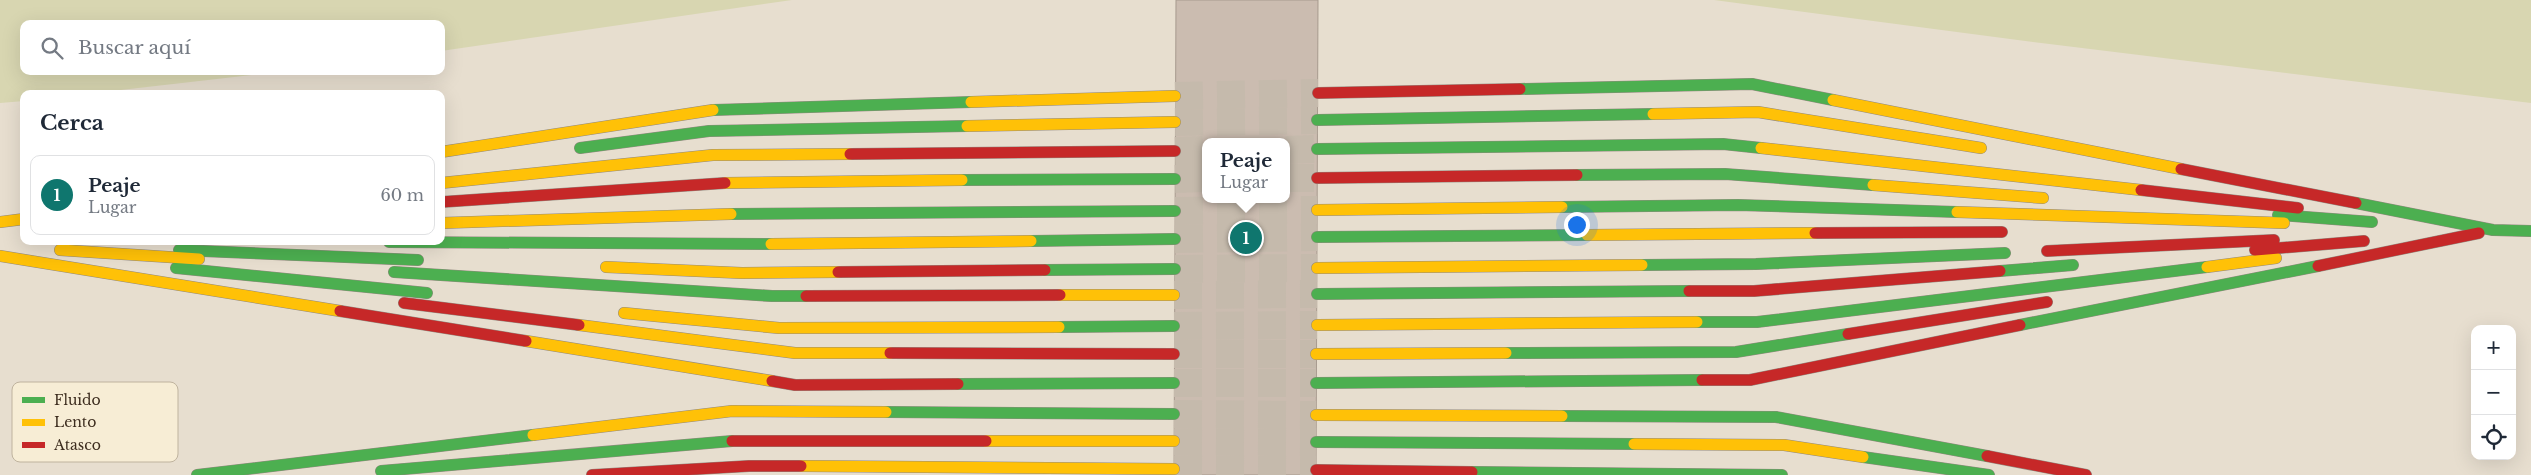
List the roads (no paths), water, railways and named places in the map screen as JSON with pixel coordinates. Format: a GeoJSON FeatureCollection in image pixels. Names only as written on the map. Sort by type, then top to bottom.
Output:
{"type":"FeatureCollection","features":[{"type":"Feature","properties":{"kind":"highway"},"geometry":{"type":"LineString","coordinates":[[1318,93],[1752,84],[2493,230]]}},
{"type":"Feature","properties":{"kind":"highway"},"geometry":{"type":"LineString","coordinates":[[445,151],[700,110],[1175,96]]}},
{"type":"Feature","properties":{"kind":"highway"},"geometry":{"type":"LineString","coordinates":[[1318,120],[1758,112],[1993,150]]}},
{"type":"Feature","properties":{"kind":"highway"},"geometry":{"type":"LineString","coordinates":[[566,150],[709,131],[1175,122]]}},
{"type":"Feature","properties":{"kind":"highway"},"geometry":{"type":"LineString","coordinates":[[1317,149],[1723,144],[2493,230]]}},
{"type":"Feature","properties":{"kind":"highway"},"geometry":{"type":"LineString","coordinates":[[445,183],[714,155],[1175,150]]}},
{"type":"Feature","properties":{"kind":"highway"},"geometry":{"type":"LineString","coordinates":[[1317,178],[1725,174],[2054,198]]}},
{"type":"Feature","properties":{"kind":"highway"},"geometry":{"type":"LineString","coordinates":[[2150,175],[2493,230]]}},
{"type":"Feature","properties":{"kind":"highway"},"geometry":{"type":"LineString","coordinates":[[445,202],[754,181],[1175,179]]}},
{"type":"Feature","properties":{"kind":"highway"},"geometry":{"type":"LineString","coordinates":[[1317,210],[1738,205],[2382,230]]}},
{"type":"Feature","properties":{"kind":"highway"},"geometry":{"type":"LineString","coordinates":[[2174,207],[2382,230]]}},
{"type":"Feature","properties":{"kind":"highway"},"geometry":{"type":"LineString","coordinates":[[445,223],[756,213],[1175,211]]}},
{"type":"Feature","properties":{"kind":"highway"},"geometry":{"type":"LineString","coordinates":[[0,227],[20,221]]}},
{"type":"Feature","properties":{"kind":"highway"},"geometry":{"type":"LineString","coordinates":[[0,227],[20,226]]}},
{"type":"Feature","properties":{"kind":"highway"},"geometry":{"type":"LineString","coordinates":[[0,227],[20,230]]}},
{"type":"Feature","properties":{"kind":"highway"},"geometry":{"type":"LineString","coordinates":[[2035,251],[2382,230]]}},
{"type":"Feature","properties":{"kind":"highway"},"geometry":{"type":"LineString","coordinates":[[2168,257],[2382,230]]}},
{"type":"Feature","properties":{"kind":"highway"},"geometry":{"type":"LineString","coordinates":[[2423,231],[2493,230]]}},
{"type":"Feature","properties":{"kind":"highway"},"geometry":{"type":"LineString","coordinates":[[2394,238],[2493,230]]}},
{"type":"Feature","properties":{"kind":"highway"},"geometry":{"type":"LineString","coordinates":[[2139,287],[2493,230]]}},
{"type":"Feature","properties":{"kind":"highway"},"geometry":{"type":"LineString","coordinates":[[1317,325],[1757,322],[2493,230]]}},
{"type":"Feature","properties":{"kind":"highway"},"geometry":{"type":"LineString","coordinates":[[1316,383],[1750,380],[2493,230]]}},
{"type":"Feature","properties":{"kind":"highway"},"geometry":{"type":"LineString","coordinates":[[2176,231],[2295,231]]}},
{"type":"Feature","properties":{"kind":"highway"},"geometry":{"type":"LineString","coordinates":[[2325,231],[2531,231]]}},
{"type":"Feature","properties":{"kind":"highway"},"geometry":{"type":"LineString","coordinates":[[1317,237],[2018,232]]}},
{"type":"Feature","properties":{"kind":"highway"},"geometry":{"type":"LineString","coordinates":[[445,242],[745,244],[1175,239]]}},
{"type":"Feature","properties":{"kind":"highway"},"geometry":{"type":"LineString","coordinates":[[0,250],[20,247]]}},
{"type":"Feature","properties":{"kind":"highway"},"geometry":{"type":"LineString","coordinates":[[366,270],[50,247],[425,260]]}},
{"type":"Feature","properties":{"kind":"highway"},"geometry":{"type":"LineString","coordinates":[[0,250],[444,295]]}},
{"type":"Feature","properties":{"kind":"highway"},"geometry":{"type":"LineString","coordinates":[[0,250],[373,300]]}},
{"type":"Feature","properties":{"kind":"highway"},"geometry":{"type":"LineString","coordinates":[[1317,268],[1756,264],[2015,252]]}},
{"type":"Feature","properties":{"kind":"highway"},"geometry":{"type":"LineString","coordinates":[[0,256],[795,385],[1174,383]]}},
{"type":"Feature","properties":{"kind":"highway"},"geometry":{"type":"LineString","coordinates":[[1317,294],[1754,291],[2089,264]]}},
{"type":"Feature","properties":{"kind":"highway"},"geometry":{"type":"LineString","coordinates":[[594,267],[742,273],[1174,269]]}},
{"type":"Feature","properties":{"kind":"highway"},"geometry":{"type":"LineString","coordinates":[[386,271],[772,296],[1174,295]]}},
{"type":"Feature","properties":{"kind":"highway"},"geometry":{"type":"LineString","coordinates":[[1316,354],[1736,352],[2060,300]]}},
{"type":"Feature","properties":{"kind":"highway"},"geometry":{"type":"LineString","coordinates":[[392,302],[794,353],[1174,354]]}},
{"type":"Feature","properties":{"kind":"highway"},"geometry":{"type":"LineString","coordinates":[[612,312],[779,328],[1174,326]]}},
{"type":"Feature","properties":{"kind":"highway"},"geometry":{"type":"LineString","coordinates":[[198,475],[732,411],[1174,414]]}},
{"type":"Feature","properties":{"kind":"highway"},"geometry":{"type":"LineString","coordinates":[[1316,415],[1776,417],[2086,475]]}},
{"type":"Feature","properties":{"kind":"highway"},"geometry":{"type":"LineString","coordinates":[[374,472],[745,440],[1174,441]]}},
{"type":"Feature","properties":{"kind":"highway"},"geometry":{"type":"LineString","coordinates":[[1316,442],[1784,445],[1989,475]]}},
{"type":"Feature","properties":{"kind":"highway"},"geometry":{"type":"LineString","coordinates":[[592,475],[749,466],[1174,468]]}},
{"type":"Feature","properties":{"kind":"highway"},"geometry":{"type":"LineString","coordinates":[[1316,470],[1782,475]]}},
{"type":"Feature","properties":{"kind":"tunnel"},"geometry":{"type":"LineString","coordinates":[[1175,96],[1318,93]]}},
{"type":"Feature","properties":{"kind":"tunnel"},"geometry":{"type":"LineString","coordinates":[[1175,122],[1317,120]]}},
{"type":"Feature","properties":{"kind":"tunnel"},"geometry":{"type":"LineString","coordinates":[[1290,150],[1317,149]]}},
{"type":"Feature","properties":{"kind":"tunnel"},"geometry":{"type":"LineString","coordinates":[[1175,151],[1202,150]]}},
{"type":"Feature","properties":{"kind":"tunnel"},"geometry":{"type":"LineString","coordinates":[[1175,179],[1202,178]]}},
{"type":"Feature","properties":{"kind":"tunnel"},"geometry":{"type":"LineString","coordinates":[[1290,178],[1317,178]]}},
{"type":"Feature","properties":{"kind":"tunnel"},"geometry":{"type":"LineString","coordinates":[[1175,211],[1317,210]]}},
{"type":"Feature","properties":{"kind":"tunnel"},"geometry":{"type":"LineString","coordinates":[[1175,239],[1317,237]]}},
{"type":"Feature","properties":{"kind":"tunnel"},"geometry":{"type":"LineString","coordinates":[[1175,269],[1317,268]]}},
{"type":"Feature","properties":{"kind":"tunnel"},"geometry":{"type":"LineString","coordinates":[[1174,295],[1317,294]]}},
{"type":"Feature","properties":{"kind":"tunnel"},"geometry":{"type":"LineString","coordinates":[[1174,326],[1317,325]]}},
{"type":"Feature","properties":{"kind":"tunnel"},"geometry":{"type":"LineString","coordinates":[[1174,354],[1316,354]]}},
{"type":"Feature","properties":{"kind":"tunnel"},"geometry":{"type":"LineString","coordinates":[[1174,383],[1316,383]]}},
{"type":"Feature","properties":{"kind":"tunnel"},"geometry":{"type":"LineString","coordinates":[[1174,414],[1316,415]]}},
{"type":"Feature","properties":{"kind":"tunnel"},"geometry":{"type":"LineString","coordinates":[[1174,441],[1316,442]]}},
{"type":"Feature","properties":{"kind":"tunnel"},"geometry":{"type":"LineString","coordinates":[[1174,469],[1316,470]]}},
{"type":"Feature","properties":{"kind":"place","name":"Peaje"},"geometry":{"type":"Point","coordinates":[1246,238]}}]}
